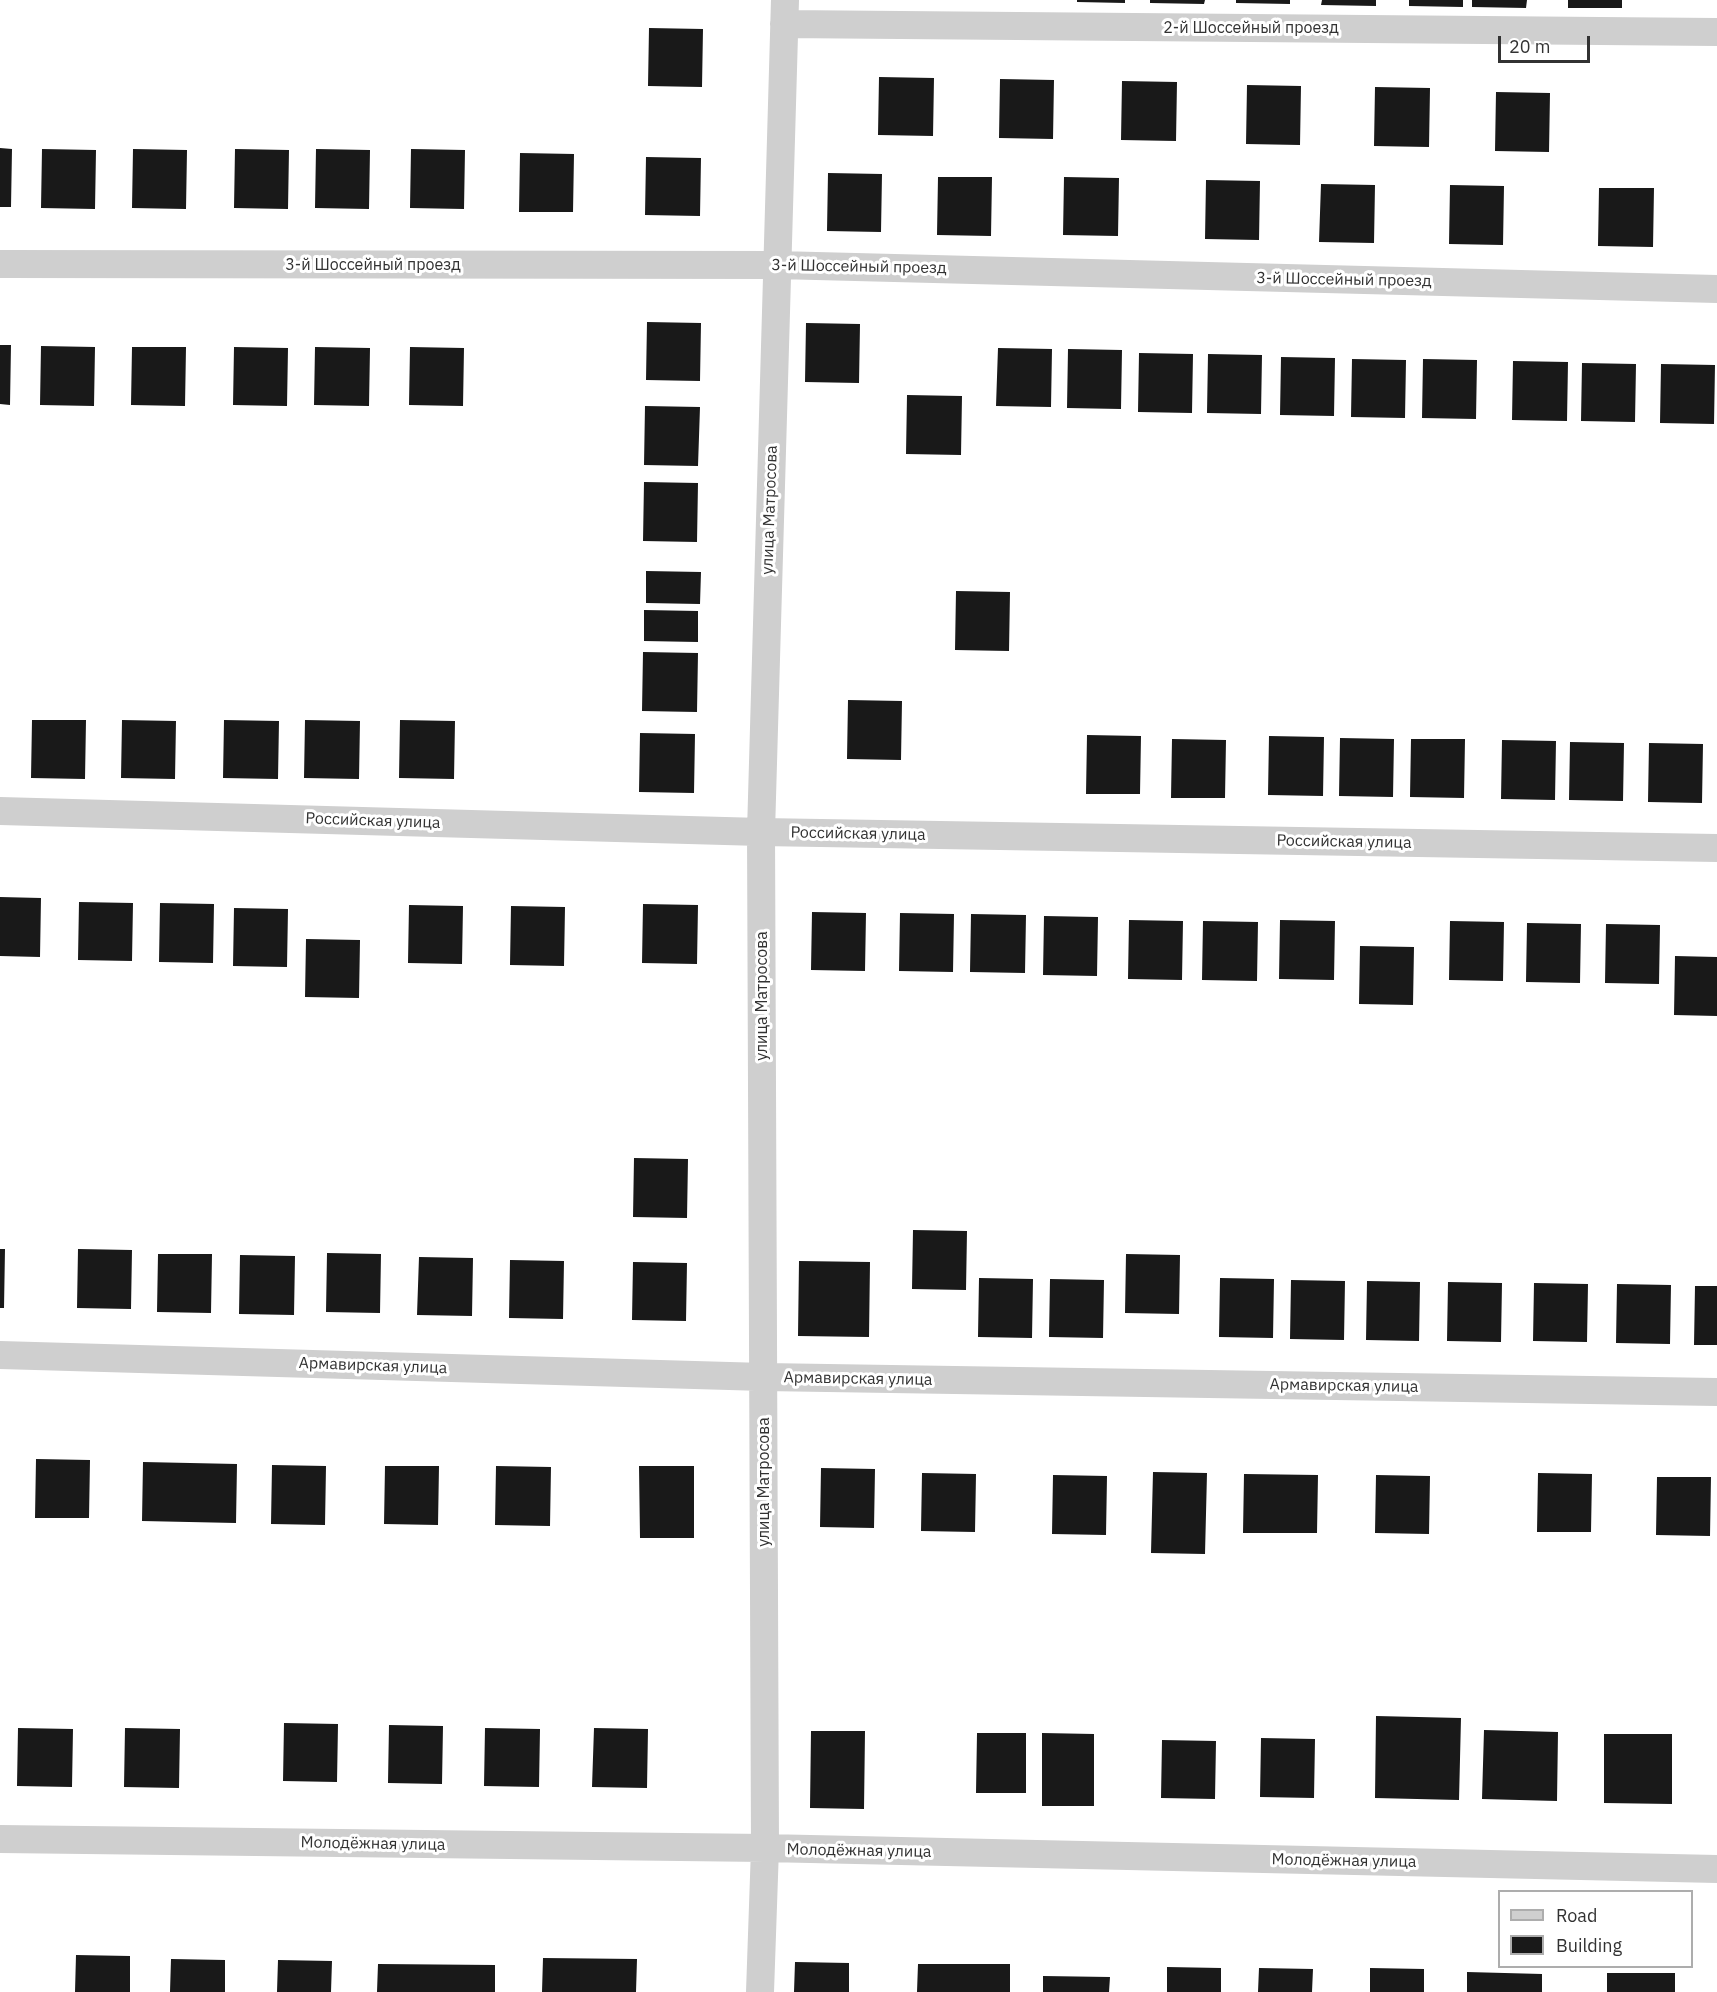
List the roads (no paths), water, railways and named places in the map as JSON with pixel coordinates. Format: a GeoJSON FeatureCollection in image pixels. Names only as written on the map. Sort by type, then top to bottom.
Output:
{"type":"FeatureCollection","features":[{"type":"Feature","properties":{"kind":"street","name":"2-й Шоссейный проезд"},"geometry":{"type":"LineString","coordinates":[[785,12],[1717,32]]}},
{"type":"Feature","properties":{"kind":"street","name":"улица Матросова"},"geometry":{"type":"LineString","coordinates":[[760,1992],[765,1848],[760,832],[785,12]]}},
{"type":"Feature","properties":{"kind":"street","name":"3-й Шоссейный проезд"},"geometry":{"type":"LineString","coordinates":[[0,264],[777,265],[1717,289]]}},
{"type":"Feature","properties":{"kind":"street","name":"Российская улица"},"geometry":{"type":"LineString","coordinates":[[0,811],[760,832],[1717,848]]}},
{"type":"Feature","properties":{"kind":"street","name":"Армавирская улица"},"geometry":{"type":"LineString","coordinates":[[0,1355],[764,1377],[1717,1392]]}},
{"type":"Feature","properties":{"kind":"street","name":"Молодёжная улица"},"geometry":{"type":"LineString","coordinates":[[0,1839],[765,1848],[1717,1869]]}}]}
